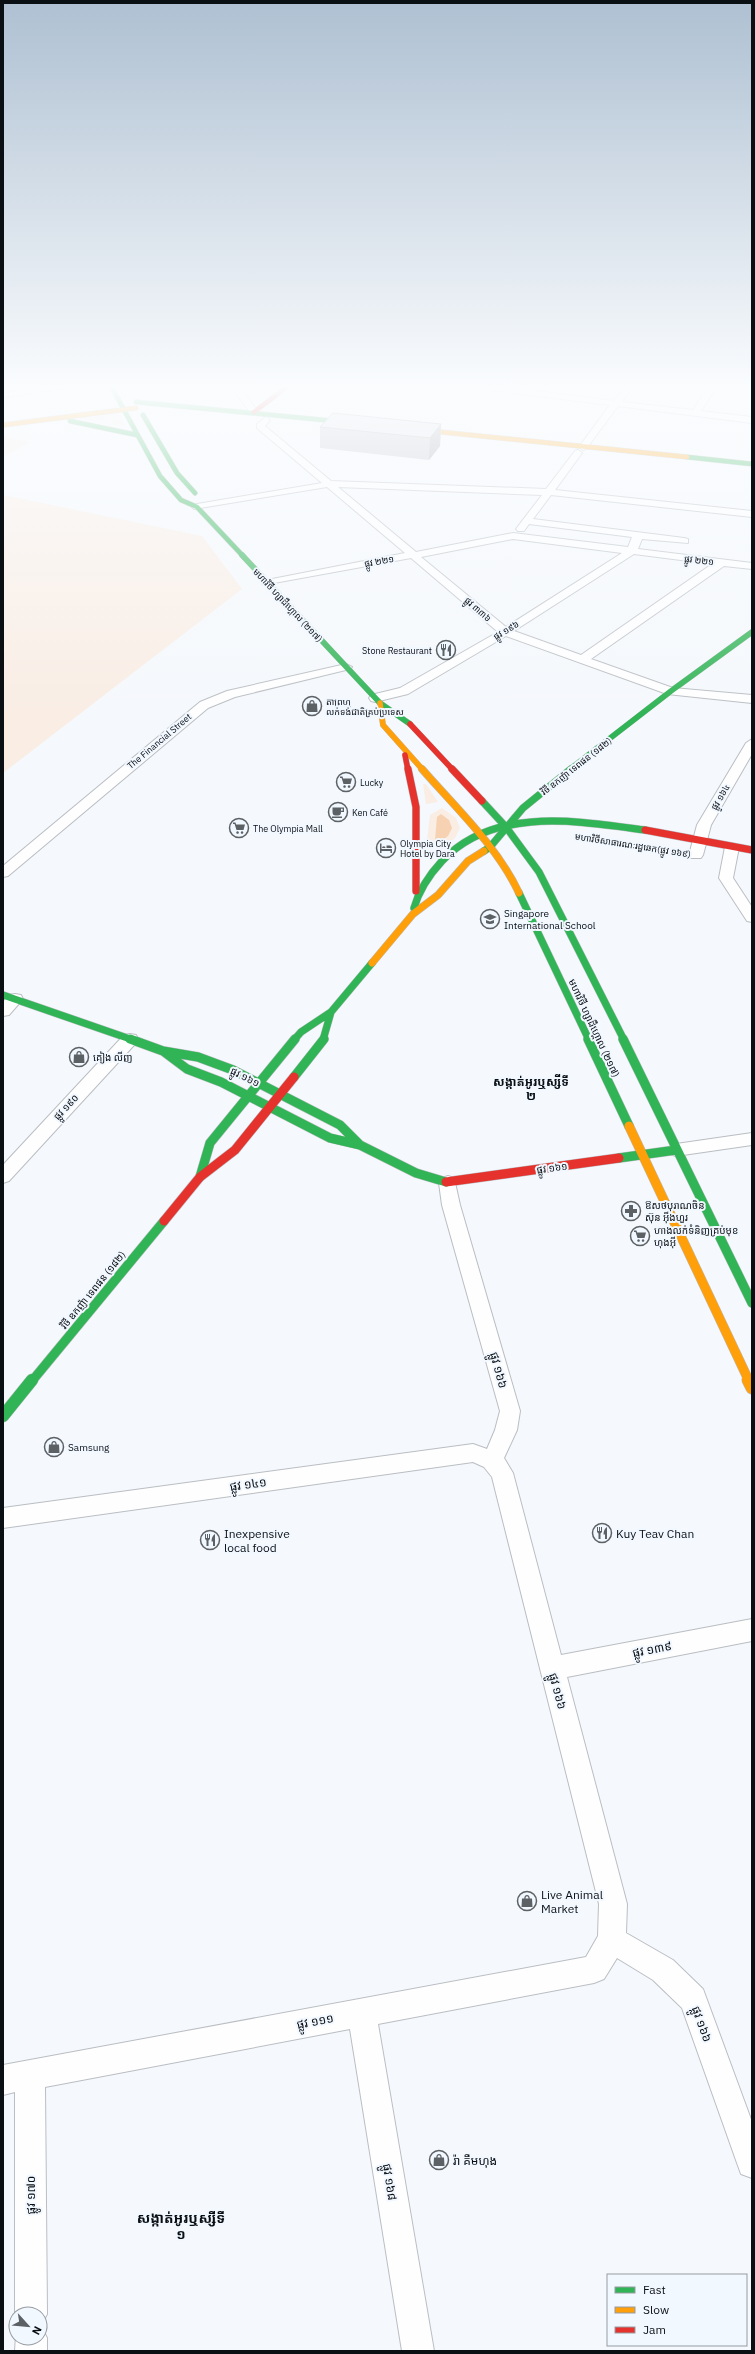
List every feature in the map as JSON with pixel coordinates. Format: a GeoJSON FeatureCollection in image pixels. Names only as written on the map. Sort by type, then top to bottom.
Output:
{"type":"FeatureCollection","features":[{"type":"Feature","properties":{"kind":"main road","name":"មហាវិថី ហ្សាដឹហ្គោល (២១៧)"},"geometry":{"type":"LineString","coordinates":[[177,496],[181,500],[197,507],[377,701],[406,719],[506,827],[519,839],[539,872],[576,943],[752,1303]]}},
{"type":"Feature","properties":{"kind":"main road","name":"មហាវិថី ហ្សាដឹហ្គោល (២១៧)"},"geometry":{"type":"LineString","coordinates":[[197,507],[198,496]]}},
{"type":"Feature","properties":{"kind":"main road","name":"វិថី ឧកញ៉ា ទេពផន (១៨២)"},"geometry":{"type":"LineString","coordinates":[[200,1177],[210,1143],[248,1096],[301,1032],[331,1012],[413,914],[438,895],[468,861],[490,847],[523,808],[553,783],[670,691],[752,632]]}},
{"type":"Feature","properties":{"kind":"main road","name":"មហាវិថី ហ្សាដឹហ្គោល (២១៧)"},"geometry":{"type":"LineString","coordinates":[[377,701],[383,725],[490,847],[512,878],[752,1388]]}},
{"type":"Feature","properties":{"kind":"main road"},"geometry":{"type":"LineString","coordinates":[[403,748],[413,780],[418,811],[416,891],[413,914]]}},
{"type":"Feature","properties":{"kind":"main road"},"geometry":{"type":"LineString","coordinates":[[540,803],[553,783]]}},
{"type":"Feature","properties":{"kind":"main road"},"geometry":{"type":"LineString","coordinates":[[549,814],[558,818],[589,824]]}},
{"type":"Feature","properties":{"kind":"main road","name":"មហាវិថីសាធារណៈរដ្ឋឆេក(ផ្លូវ ១៦៩)"},"geometry":{"type":"LineString","coordinates":[[478,835],[506,827],[547,822],[589,824],[700,841],[731,858],[752,850]]}},
{"type":"Feature","properties":{"kind":"main road"},"geometry":{"type":"LineString","coordinates":[[416,891],[448,854],[465,841],[478,835]]}},
{"type":"Feature","properties":{"kind":"main road"},"geometry":{"type":"LineString","coordinates":[[490,847],[519,839]]}},
{"type":"Feature","properties":{"kind":"main road"},"geometry":{"type":"LineString","coordinates":[[544,947],[576,943]]}},
{"type":"Feature","properties":{"kind":"main road","name":"ផ្លូវ ១៦១"},"geometry":{"type":"LineString","coordinates":[[9,997],[163,1051],[198,1057],[233,1070],[340,1125],[360,1145]]}},
{"type":"Feature","properties":{"kind":"main road","name":"វិថី ឧកញ៉ា ទេពផន (១៨២)"},"geometry":{"type":"LineString","coordinates":[[3,1416],[200,1177],[235,1150],[280,1095],[324,1039],[331,1012]]}},
{"type":"Feature","properties":{"kind":"main road","name":"ផ្លូវ ១៦១"},"geometry":{"type":"LineString","coordinates":[[163,1051],[187,1069],[248,1096],[330,1138],[360,1145],[416,1173],[448,1183],[676,1150]]}},
{"type":"Feature","properties":{"kind":"street"},"geometry":{"type":"LineString","coordinates":[[197,507],[262,496]]}},
{"type":"Feature","properties":{"kind":"street","name":"ផ្លូវ ៣៣៦"},"geometry":{"type":"LineString","coordinates":[[345,496],[504,632],[670,691],[752,699]]}},
{"type":"Feature","properties":{"kind":"street"},"geometry":{"type":"LineString","coordinates":[[513,536],[518,533],[547,496]]}},
{"type":"Feature","properties":{"kind":"street"},"geometry":{"type":"LineString","coordinates":[[585,496],[752,514]]}},
{"type":"Feature","properties":{"kind":"street"},"geometry":{"type":"LineString","coordinates":[[526,521],[684,541]]}},
{"type":"Feature","properties":{"kind":"street"},"geometry":{"type":"LineString","coordinates":[[577,544],[585,529]]}},
{"type":"Feature","properties":{"kind":"street"},"geometry":{"type":"LineString","coordinates":[[632,551],[638,535]]}},
{"type":"Feature","properties":{"kind":"street","name":"ផ្លូវ ២២១"},"geometry":{"type":"LineString","coordinates":[[267,582],[513,536],[752,566]]}},
{"type":"Feature","properties":{"kind":"street","name":"ផ្លូវ ១៩៦"},"geometry":{"type":"LineString","coordinates":[[377,701],[404,691],[504,632],[632,551]]}},
{"type":"Feature","properties":{"kind":"street"},"geometry":{"type":"LineString","coordinates":[[583,659],[722,562]]}},
{"type":"Feature","properties":{"kind":"street","name":"The Financial Street"},"geometry":{"type":"LineString","coordinates":[[3,873],[204,705],[230,694],[346,667]]}},
{"type":"Feature","properties":{"kind":"street","name":"ផ្លូវ ១៦៤"},"geometry":{"type":"LineString","coordinates":[[696,855],[704,825],[752,743]]}},
{"type":"Feature","properties":{"kind":"street"},"geometry":{"type":"LineString","coordinates":[[731,858],[726,878],[752,918]]}},
{"type":"Feature","properties":{"kind":"street"},"geometry":{"type":"LineString","coordinates":[[3,1011],[9,997]]}},
{"type":"Feature","properties":{"kind":"street","name":"ផ្លូវ ១៩០"},"geometry":{"type":"LineString","coordinates":[[3,1176],[130,1039]]}},
{"type":"Feature","properties":{"kind":"street","name":"ផ្លូវ ១៦១"},"geometry":{"type":"LineString","coordinates":[[676,1150],[752,1138]]}},
{"type":"Feature","properties":{"kind":"street","name":"ផ្លូវ ១៦៦"},"geometry":{"type":"LineString","coordinates":[[448,1183],[451,1205],[486,1322],[510,1411],[506,1430],[492,1460],[502,1473],[613,1904],[612,1940],[663,1970],[693,1999],[752,2163]]}},
{"type":"Feature","properties":{"kind":"street","name":"ផ្លូវ ១៤១"},"geometry":{"type":"LineString","coordinates":[[3,1518],[473,1453],[492,1460]]}},
{"type":"Feature","properties":{"kind":"street","name":"ផ្លូវ ១៣៩"},"geometry":{"type":"LineString","coordinates":[[552,1668],[752,1630]]}},
{"type":"Feature","properties":{"kind":"street","name":"ផ្លូវ ១១១"},"geometry":{"type":"LineString","coordinates":[[16,2077],[594,1969],[612,1940]]}},
{"type":"Feature","properties":{"kind":"street","name":"ផ្លូវ ១៦៨"},"geometry":{"type":"LineString","coordinates":[[362,2012],[418,2351]]}},
{"type":"Feature","properties":{"kind":"street","name":"ផ្លូវ ១៧០"},"geometry":{"type":"LineString","coordinates":[[16,2077],[30,2306]]}},
{"type":"Feature","properties":{"kind":"shaded area"},"geometry":{"type":"Polygon","coordinates":[[[3,496],[202,536],[242,589],[3,773],[3,496]]]}},
{"type":"Feature","properties":{"kind":"shaded area"},"geometry":{"type":"Polygon","coordinates":[[[423,784],[426,784],[438,802],[426,804],[423,784]]]}},
{"type":"Feature","properties":{"kind":"shaded area"},"geometry":{"type":"Polygon","coordinates":[[[442,808],[456,818],[460,828],[455,838],[442,849],[427,841],[430,815],[442,808]]]}},
{"type":"Feature","properties":{"kind":"shaded area"},"geometry":{"type":"Polygon","coordinates":[[[441,814],[449,820],[452,828],[448,836],[440,842],[435,840],[437,817],[441,814]]]}},
{"type":"Feature","properties":{"kind":"traffic: fast"},"geometry":{"type":"LineString","coordinates":[[177,496],[181,500],[197,507],[380,703],[410,724]]}},
{"type":"Feature","properties":{"kind":"traffic: fast"},"geometry":{"type":"LineString","coordinates":[[484,851],[490,847],[523,808],[553,783],[671,691],[752,632]]}},
{"type":"Feature","properties":{"kind":"traffic: fast"},"geometry":{"type":"LineString","coordinates":[[482,801],[506,827],[539,872],[576,943],[752,1303]]}},
{"type":"Feature","properties":{"kind":"traffic: fast"},"geometry":{"type":"LineString","coordinates":[[414,908],[424,884],[439,864],[460,843],[484,832],[505,826],[529,822],[577,822],[645,830]]}},
{"type":"Feature","properties":{"kind":"traffic: fast"},"geometry":{"type":"LineString","coordinates":[[519,893],[629,1126]]}},
{"type":"Feature","properties":{"kind":"traffic: fast"},"geometry":{"type":"LineString","coordinates":[[200,1177],[210,1143],[301,1032],[331,1012],[372,963]]}},
{"type":"Feature","properties":{"kind":"traffic: fast"},"geometry":{"type":"LineString","coordinates":[[3,995],[163,1051],[198,1057],[233,1070],[340,1125],[359,1144]]}},
{"type":"Feature","properties":{"kind":"traffic: fast"},"geometry":{"type":"LineString","coordinates":[[294,1077],[324,1039],[331,1012]]}},
{"type":"Feature","properties":{"kind":"traffic: fast"},"geometry":{"type":"LineString","coordinates":[[163,1051],[187,1069],[221,1082],[330,1138],[360,1145],[416,1173],[446,1182]]}},
{"type":"Feature","properties":{"kind":"traffic: fast"},"geometry":{"type":"LineString","coordinates":[[619,1158],[676,1150]]}},
{"type":"Feature","properties":{"kind":"traffic: fast"},"geometry":{"type":"LineString","coordinates":[[3,1416],[164,1221]]}},
{"type":"Feature","properties":{"kind":"traffic: slow"},"geometry":{"type":"LineString","coordinates":[[380,703],[383,725],[490,847],[512,878],[519,893]]}},
{"type":"Feature","properties":{"kind":"traffic: slow"},"geometry":{"type":"LineString","coordinates":[[372,963],[413,914],[438,895],[468,861],[484,851]]}},
{"type":"Feature","properties":{"kind":"traffic: slow"},"geometry":{"type":"LineString","coordinates":[[629,1126],[752,1388]]}},
{"type":"Feature","properties":{"kind":"traffic: jam"},"geometry":{"type":"LineString","coordinates":[[410,724],[482,801]]}},
{"type":"Feature","properties":{"kind":"traffic: jam"},"geometry":{"type":"LineString","coordinates":[[405,755],[416,807],[416,891]]}},
{"type":"Feature","properties":{"kind":"traffic: jam"},"geometry":{"type":"LineString","coordinates":[[645,830],[752,850]]}},
{"type":"Feature","properties":{"kind":"traffic: jam"},"geometry":{"type":"LineString","coordinates":[[164,1221],[200,1177],[235,1150],[294,1077]]}},
{"type":"Feature","properties":{"kind":"traffic: jam"},"geometry":{"type":"LineString","coordinates":[[446,1182],[619,1158]]}},
{"type":"Feature","properties":{"kind":"place","name":"Stone Restaurant"},"geometry":{"type":"Point","coordinates":[446,650]}},
{"type":"Feature","properties":{"kind":"place","name":"តាព្រហ្ម លក់ទង់ជាតិគ្រប់ប្រទេស"},"geometry":{"type":"Point","coordinates":[312,706]}},
{"type":"Feature","properties":{"kind":"place","name":"Lucky"},"geometry":{"type":"Point","coordinates":[346,782]}},
{"type":"Feature","properties":{"kind":"place","name":"Ken Café"},"geometry":{"type":"Point","coordinates":[338,812]}},
{"type":"Feature","properties":{"kind":"place","name":"The Olympia Mall"},"geometry":{"type":"Point","coordinates":[239,828]}},
{"type":"Feature","properties":{"kind":"place","name":"Olympia City Hotel by Dara"},"geometry":{"type":"Point","coordinates":[386,848]}},
{"type":"Feature","properties":{"kind":"place","name":"Singapore International School"},"geometry":{"type":"Point","coordinates":[490,919]}},
{"type":"Feature","properties":{"kind":"place","name":"គៀង លីញ"},"geometry":{"type":"Point","coordinates":[79,1057]}},
{"type":"Feature","properties":{"kind":"place","name":"ឱសថបុរាណចិន ស៊ុន អ៊ីងហួរ"},"geometry":{"type":"Point","coordinates":[631,1211]}},
{"type":"Feature","properties":{"kind":"place","name":"ហាងលក់ទំនិញគ្រប់មុខ ហុងអ៊ី"},"geometry":{"type":"Point","coordinates":[640,1236]}},
{"type":"Feature","properties":{"kind":"place","name":"Samsung"},"geometry":{"type":"Point","coordinates":[54,1447]}},
{"type":"Feature","properties":{"kind":"place","name":"Kuy Teav Chan"},"geometry":{"type":"Point","coordinates":[602,1533]}},
{"type":"Feature","properties":{"kind":"place","name":"Inexpensive local food"},"geometry":{"type":"Point","coordinates":[210,1540]}},
{"type":"Feature","properties":{"kind":"place","name":"Live Animal Market"},"geometry":{"type":"Point","coordinates":[527,1901]}},
{"type":"Feature","properties":{"kind":"place","name":"រ៉ា គឹមហុង"},"geometry":{"type":"Point","coordinates":[439,2160]}},
{"type":"Feature","properties":{"kind":"district","name":"សង្កាត់អូរឬស្សីទី ២"},"geometry":{"type":"Point","coordinates":[531,1088]}},
{"type":"Feature","properties":{"kind":"district","name":"សង្កាត់អូរឬស្សីទី ១"},"geometry":{"type":"Point","coordinates":[181,2226]}}]}
